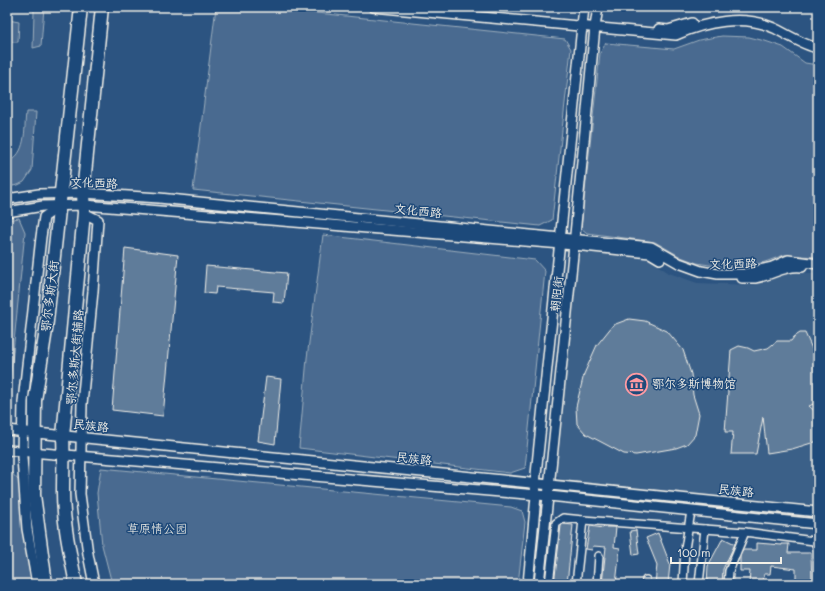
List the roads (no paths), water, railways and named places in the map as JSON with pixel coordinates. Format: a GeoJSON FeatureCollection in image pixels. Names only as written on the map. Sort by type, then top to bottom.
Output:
{"type":"FeatureCollection","features":[{"type":"Feature","properties":{"kind":"main road","name":"鄂尔多斯大街"},"geometry":{"type":"LineString","coordinates":[[46,584],[28,452],[28,432],[35,400],[46,330],[82,7]]}},
{"type":"Feature","properties":{"kind":"main road","name":"鄂尔多斯大街"},"geometry":{"type":"LineString","coordinates":[[76,584],[66,536],[63,492],[63,436],[102,7]]}},
{"type":"Feature","properties":{"kind":"street"},"geometry":{"type":"LineString","coordinates":[[373,7],[582,23]]}},
{"type":"Feature","properties":{"kind":"street"},"geometry":{"type":"LineString","coordinates":[[440,7],[676,35],[691,28],[709,23],[750,21],[771,27],[810,47],[818,48]]}},
{"type":"Feature","properties":{"kind":"street","name":"朝阳街"},"geometry":{"type":"LineString","coordinates":[[528,584],[536,484],[584,7]]}},
{"type":"Feature","properties":{"kind":"street","name":"朝阳街"},"geometry":{"type":"LineString","coordinates":[[539,584],[598,7]]}},
{"type":"Feature","properties":{"kind":"street"},"geometry":{"type":"LineString","coordinates":[[596,25],[668,30],[715,17],[737,16],[763,19],[799,36],[810,44],[818,44]]}},
{"type":"Feature","properties":{"kind":"street","name":"文化西路"},"geometry":{"type":"LineString","coordinates":[[7,199],[39,194],[83,204],[560,241],[651,246],[679,263],[701,271],[718,274],[744,274],[772,267],[788,260],[818,264]]}},
{"type":"Feature","properties":{"kind":"street","name":"文化西路"},"geometry":{"type":"LineString","coordinates":[[83,204],[167,198],[560,241]]}},
{"type":"Feature","properties":{"kind":"street","name":"文化西路"},"geometry":{"type":"LineString","coordinates":[[7,212],[43,206],[61,200]]}},
{"type":"Feature","properties":{"kind":"street","name":"鄂尔多斯大街辅路"},"geometry":{"type":"LineString","coordinates":[[83,204],[98,220],[82,404],[80,494],[88,554],[94,584]]}},
{"type":"Feature","properties":{"kind":"street","name":"文化西路"},"geometry":{"type":"LineString","coordinates":[[574,242],[650,253],[667,263],[694,275],[728,278],[755,278],[784,268],[796,267],[818,269]]}},
{"type":"Feature","properties":{"kind":"street","name":"民族路"},"geometry":{"type":"LineString","coordinates":[[7,430],[818,512]]}},
{"type":"Feature","properties":{"kind":"street","name":"民族路"},"geometry":{"type":"LineString","coordinates":[[7,450],[549,496],[818,524]]}},
{"type":"Feature","properties":{"kind":"street"},"geometry":{"type":"LineString","coordinates":[[28,452],[27,529],[38,584]]}},
{"type":"Feature","properties":{"kind":"street"},"geometry":{"type":"LineString","coordinates":[[683,584],[685,549],[691,511]]}},
{"type":"Feature","properties":{"kind":"street"},"geometry":{"type":"LineString","coordinates":[[549,584],[556,523],[563,518],[745,532],[814,541],[818,548]]}},
{"type":"Feature","properties":{"kind":"street"},"geometry":{"type":"LineString","coordinates":[[576,584],[583,520]]}},
{"type":"Feature","properties":{"kind":"street"},"geometry":{"type":"LineString","coordinates":[[699,584],[705,529]]}},
{"type":"Feature","properties":{"kind":"street"},"geometry":{"type":"LineString","coordinates":[[728,584],[729,571],[745,532]]}},
{"type":"Feature","properties":{"kind":"street"},"geometry":{"type":"LineString","coordinates":[[597,584],[599,556]]}},
{"type":"Feature","properties":{"kind":"place","name":"鄂尔多斯博物馆"},"geometry":{"type":"Point","coordinates":[637,384]}},
{"type":"Feature","properties":{"kind":"park label","name":"草原情公园"},"geometry":{"type":"Point","coordinates":[157,529]}}]}
